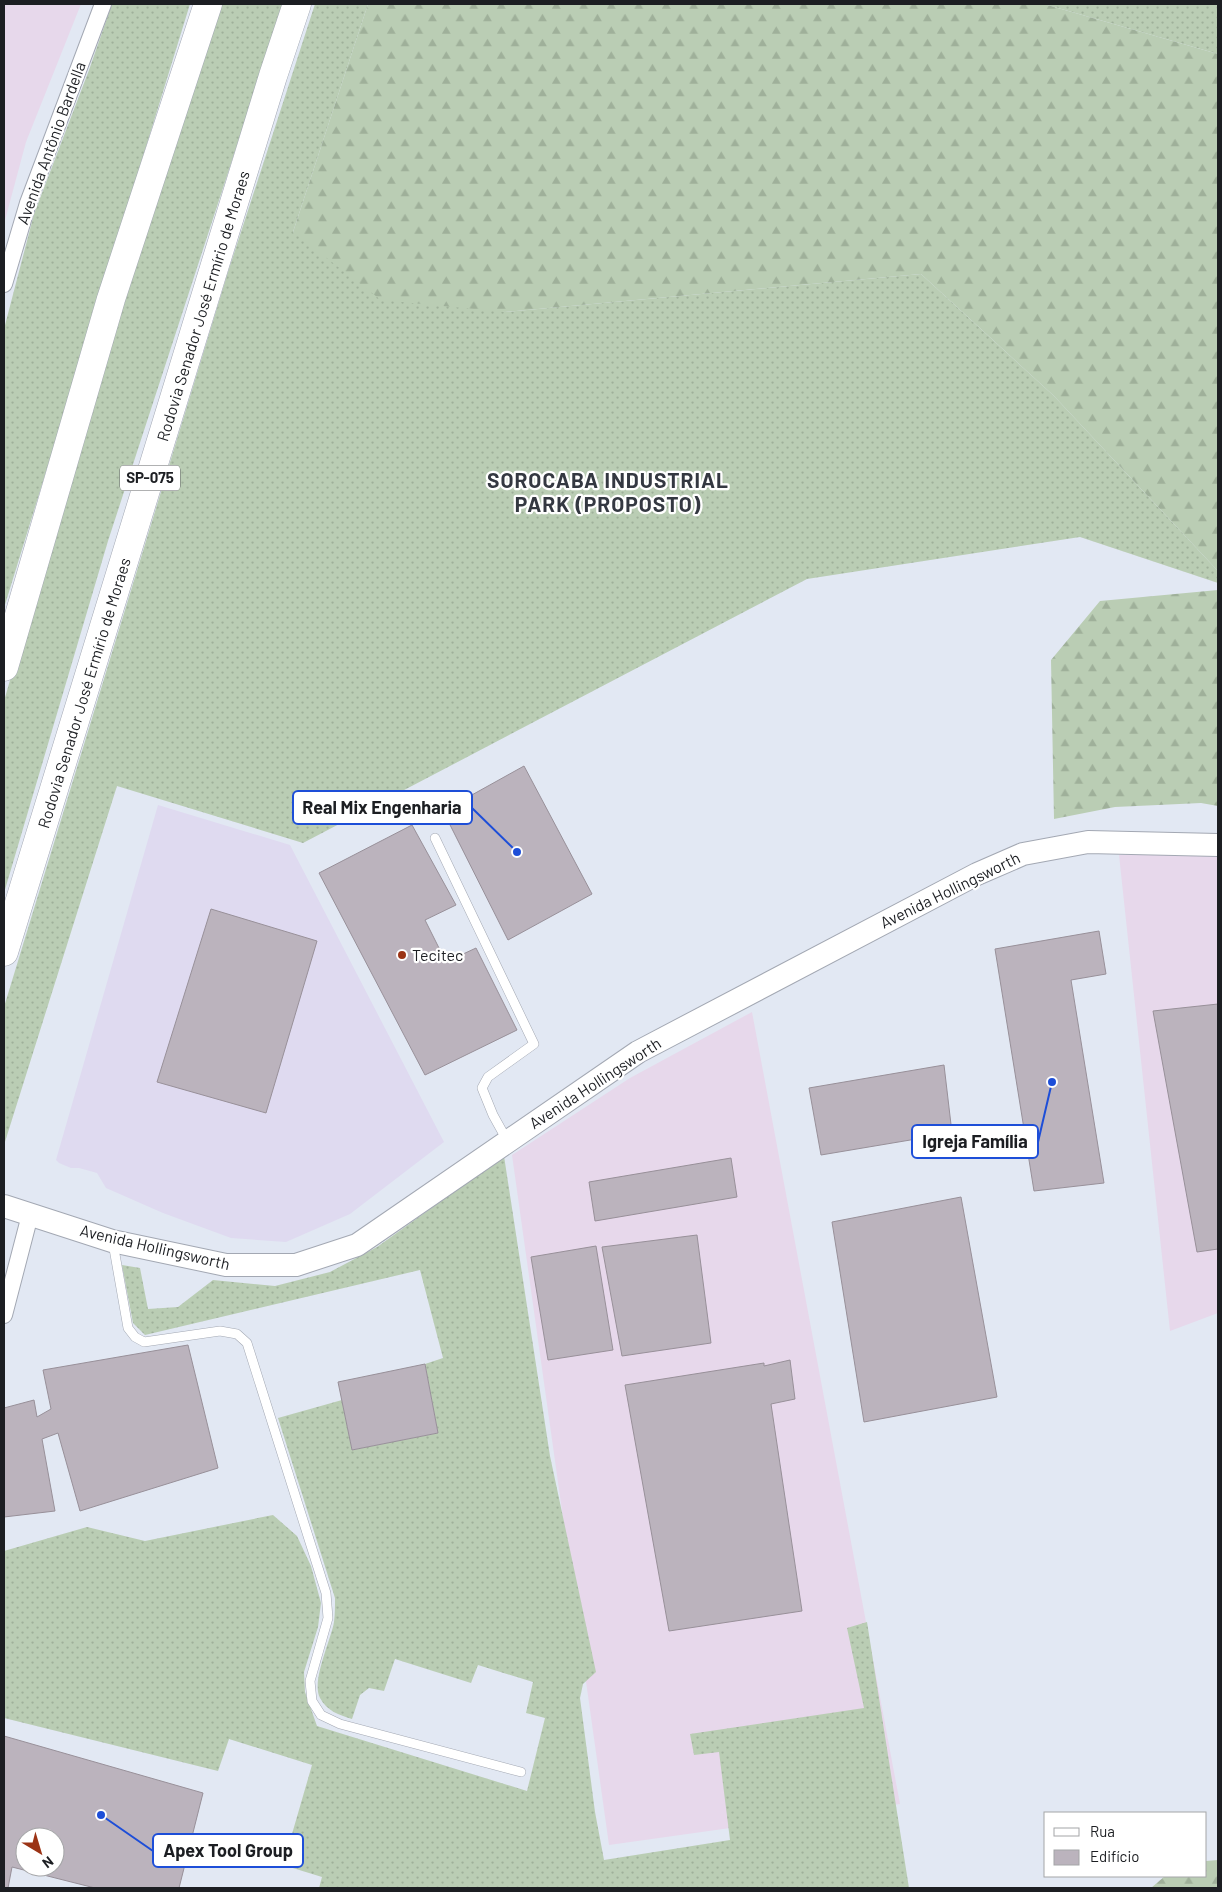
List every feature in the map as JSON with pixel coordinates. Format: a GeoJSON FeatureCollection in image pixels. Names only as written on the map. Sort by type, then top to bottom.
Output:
{"type":"FeatureCollection","features":[{"type":"Feature","properties":{"kind":"highway"},"geometry":{"type":"LineString","coordinates":[[4,667],[111,299],[208,4]]}},
{"type":"Feature","properties":{"kind":"highway","name":"Rodovia Senador José Ermírio de Moraes"},"geometry":{"type":"LineString","coordinates":[[4,952],[273,76],[298,4]]}},
{"type":"Feature","properties":{"kind":"main road","name":"Avenida Hollingsworth"},"geometry":{"type":"LineString","coordinates":[[4,1206],[112,1240],[226,1266],[296,1265],[357,1245],[638,1052],[977,874],[1024,854],[1088,842],[1218,845]]}},
{"type":"Feature","properties":{"kind":"street","name":"Avenida Antônio Bardella"},"geometry":{"type":"LineString","coordinates":[[4,284],[28,203],[103,4]]}},
{"type":"Feature","properties":{"kind":"street"},"geometry":{"type":"LineString","coordinates":[[4,1315],[30,1215]]}},
{"type":"Feature","properties":{"kind":"lane"},"geometry":{"type":"LineString","coordinates":[[435,838],[534,1044],[488,1076],[482,1088],[493,1115],[508,1142]]}},
{"type":"Feature","properties":{"kind":"lane"},"geometry":{"type":"LineString","coordinates":[[112,1240],[128,1328],[135,1337],[144,1342],[220,1331],[237,1334],[247,1343],[326,1593],[328,1618],[310,1682],[312,1701],[321,1715],[340,1724],[521,1772]]}},
{"type":"Feature","properties":{"kind":"shaded area"},"geometry":{"type":"Polygon","coordinates":[[[4,4],[81,4],[26,142],[4,224],[4,4]]]}},
{"type":"Feature","properties":{"kind":"shaded area"},"geometry":{"type":"Polygon","coordinates":[[[158,805],[290,845],[444,1142],[350,1214],[286,1242],[231,1238],[163,1213],[106,1188],[97,1173],[79,1168],[71,1168],[56,1160],[158,805]]]}},
{"type":"Feature","properties":{"kind":"shaded area"},"geometry":{"type":"Polygon","coordinates":[[[1119,855],[1218,855],[1218,1313],[1170,1331],[1119,855]]]}},
{"type":"Feature","properties":{"kind":"shaded area"},"geometry":{"type":"Polygon","coordinates":[[[752,1012],[900,1804],[609,1845],[512,1155],[630,1078],[752,1012]]]}},
{"type":"Feature","properties":{"kind":"green space"},"geometry":{"type":"Polygon","coordinates":[[[112,4],[190,4],[4,608],[4,329],[34,214],[112,4]]]}},
{"type":"Feature","properties":{"kind":"green space"},"geometry":{"type":"Polygon","coordinates":[[[219,4],[283,4],[108,541],[4,893],[4,701],[54,528],[164,168],[219,4]]]}},
{"type":"Feature","properties":{"kind":"green space"},"geometry":{"type":"Polygon","coordinates":[[[315,4],[368,4],[293,232],[505,312],[921,274],[1054,396],[1218,571],[1218,583],[1080,537],[807,579],[303,843],[117,786],[4,1145],[4,1007],[228,272],[315,4]]]}},
{"type":"Feature","properties":{"kind":"green space"},"geometry":{"type":"Polygon","coordinates":[[[368,4],[1044,4],[1218,54],[1218,571],[1054,396],[921,274],[505,312],[381,300],[293,232],[368,4]]]}},
{"type":"Feature","properties":{"kind":"green space"},"geometry":{"type":"Polygon","coordinates":[[[1044,4],[1218,4],[1218,54],[1044,4]]]}},
{"type":"Feature","properties":{"kind":"green space"},"geometry":{"type":"Polygon","coordinates":[[[1218,590],[1218,806],[1201,803],[1115,807],[1054,819],[1051,660],[1100,601],[1218,590]]]}},
{"type":"Feature","properties":{"kind":"green space"},"geometry":{"type":"Polygon","coordinates":[[[504,1156],[550,1456],[596,1672],[583,1684],[580,1698],[595,1812],[604,1860],[730,1840],[719,1752],[694,1755],[690,1734],[864,1708],[847,1628],[867,1622],[909,1888],[319,1888],[322,1877],[283,1865],[312,1765],[229,1739],[218,1771],[4,1718],[4,1551],[87,1527],[145,1541],[273,1515],[297,1536],[311,1566],[321,1603],[318,1627],[304,1672],[305,1692],[317,1726],[527,1791],[545,1718],[526,1713],[533,1682],[478,1665],[471,1683],[395,1659],[384,1691],[369,1688],[360,1695],[352,1719],[330,1709],[320,1698],[318,1691],[322,1660],[334,1622],[335,1598],[278,1418],[342,1400],[352,1450],[438,1433],[425,1364],[443,1358],[420,1270],[145,1335],[133,1323],[122,1265],[140,1268],[148,1309],[178,1307],[213,1280],[275,1286],[330,1272],[377,1247],[504,1156]]]}},
{"type":"Feature","properties":{"kind":"green space"},"geometry":{"type":"Polygon","coordinates":[[[1218,1860],[1218,1888],[1151,1888],[1164,1877],[1207,1877],[1207,1861],[1218,1860]]]}},
{"type":"Feature","properties":{"kind":"building"},"geometry":{"type":"Polygon","coordinates":[[[524,766],[592,894],[508,940],[443,811],[524,766]]]}},
{"type":"Feature","properties":{"kind":"building","name":"Tecitec"},"geometry":{"type":"Polygon","coordinates":[[[412,825],[456,905],[425,920],[446,962],[476,948],[517,1030],[425,1075],[319,873],[412,825]]]}},
{"type":"Feature","properties":{"kind":"building"},"geometry":{"type":"Polygon","coordinates":[[[211,909],[317,941],[266,1113],[157,1082],[211,909]]]}},
{"type":"Feature","properties":{"kind":"building"},"geometry":{"type":"Polygon","coordinates":[[[1099,931],[1106,974],[1071,980],[1104,1183],[1034,1191],[995,949],[1099,931]]]}},
{"type":"Feature","properties":{"kind":"building"},"geometry":{"type":"Polygon","coordinates":[[[1218,1004],[1218,1249],[1197,1252],[1153,1011],[1218,1004]]]}},
{"type":"Feature","properties":{"kind":"building"},"geometry":{"type":"Polygon","coordinates":[[[944,1065],[952,1133],[821,1155],[809,1088],[944,1065]]]}},
{"type":"Feature","properties":{"kind":"building"},"geometry":{"type":"Polygon","coordinates":[[[731,1158],[737,1197],[595,1221],[589,1182],[731,1158]]]}},
{"type":"Feature","properties":{"kind":"building"},"geometry":{"type":"Polygon","coordinates":[[[961,1197],[997,1397],[864,1422],[832,1222],[961,1197]]]}},
{"type":"Feature","properties":{"kind":"building"},"geometry":{"type":"Polygon","coordinates":[[[697,1235],[711,1343],[622,1356],[602,1247],[697,1235]]]}},
{"type":"Feature","properties":{"kind":"building"},"geometry":{"type":"Polygon","coordinates":[[[596,1246],[613,1350],[548,1360],[531,1257],[596,1246]]]}},
{"type":"Feature","properties":{"kind":"building"},"geometry":{"type":"Polygon","coordinates":[[[188,1345],[218,1468],[80,1511],[58,1433],[42,1439],[55,1511],[4,1517],[4,1408],[34,1400],[37,1417],[51,1409],[43,1370],[188,1345]]]}},
{"type":"Feature","properties":{"kind":"building"},"geometry":{"type":"Polygon","coordinates":[[[790,1360],[795,1399],[771,1404],[802,1611],[669,1631],[625,1385],[764,1363],[764,1366],[790,1360]]]}},
{"type":"Feature","properties":{"kind":"building"},"geometry":{"type":"Polygon","coordinates":[[[425,1364],[438,1433],[352,1450],[338,1382],[425,1364]]]}},
{"type":"Feature","properties":{"kind":"building"},"geometry":{"type":"Polygon","coordinates":[[[4,1736],[203,1793],[179,1888],[95,1888],[52,1877],[65,1877],[65,1827],[15,1827],[15,1868],[12,1867],[8,1888],[4,1888],[4,1736]]]}},
{"type":"Feature","properties":{"kind":"place","name":"Real Mix Engenharia"},"geometry":{"type":"Point","coordinates":[517,852]}},
{"type":"Feature","properties":{"kind":"place","name":"Tecitec"},"geometry":{"type":"Point","coordinates":[402,955]}},
{"type":"Feature","properties":{"kind":"place","name":"Igreja Família"},"geometry":{"type":"Point","coordinates":[1052,1082]}},
{"type":"Feature","properties":{"kind":"place","name":"Apex Tool Group"},"geometry":{"type":"Point","coordinates":[101,1815]}},
{"type":"Feature","properties":{"kind":"district","name":"SOROCABA INDUSTRIAL PARK (PROPOSTO)"},"geometry":{"type":"Point","coordinates":[608,493]}}]}
